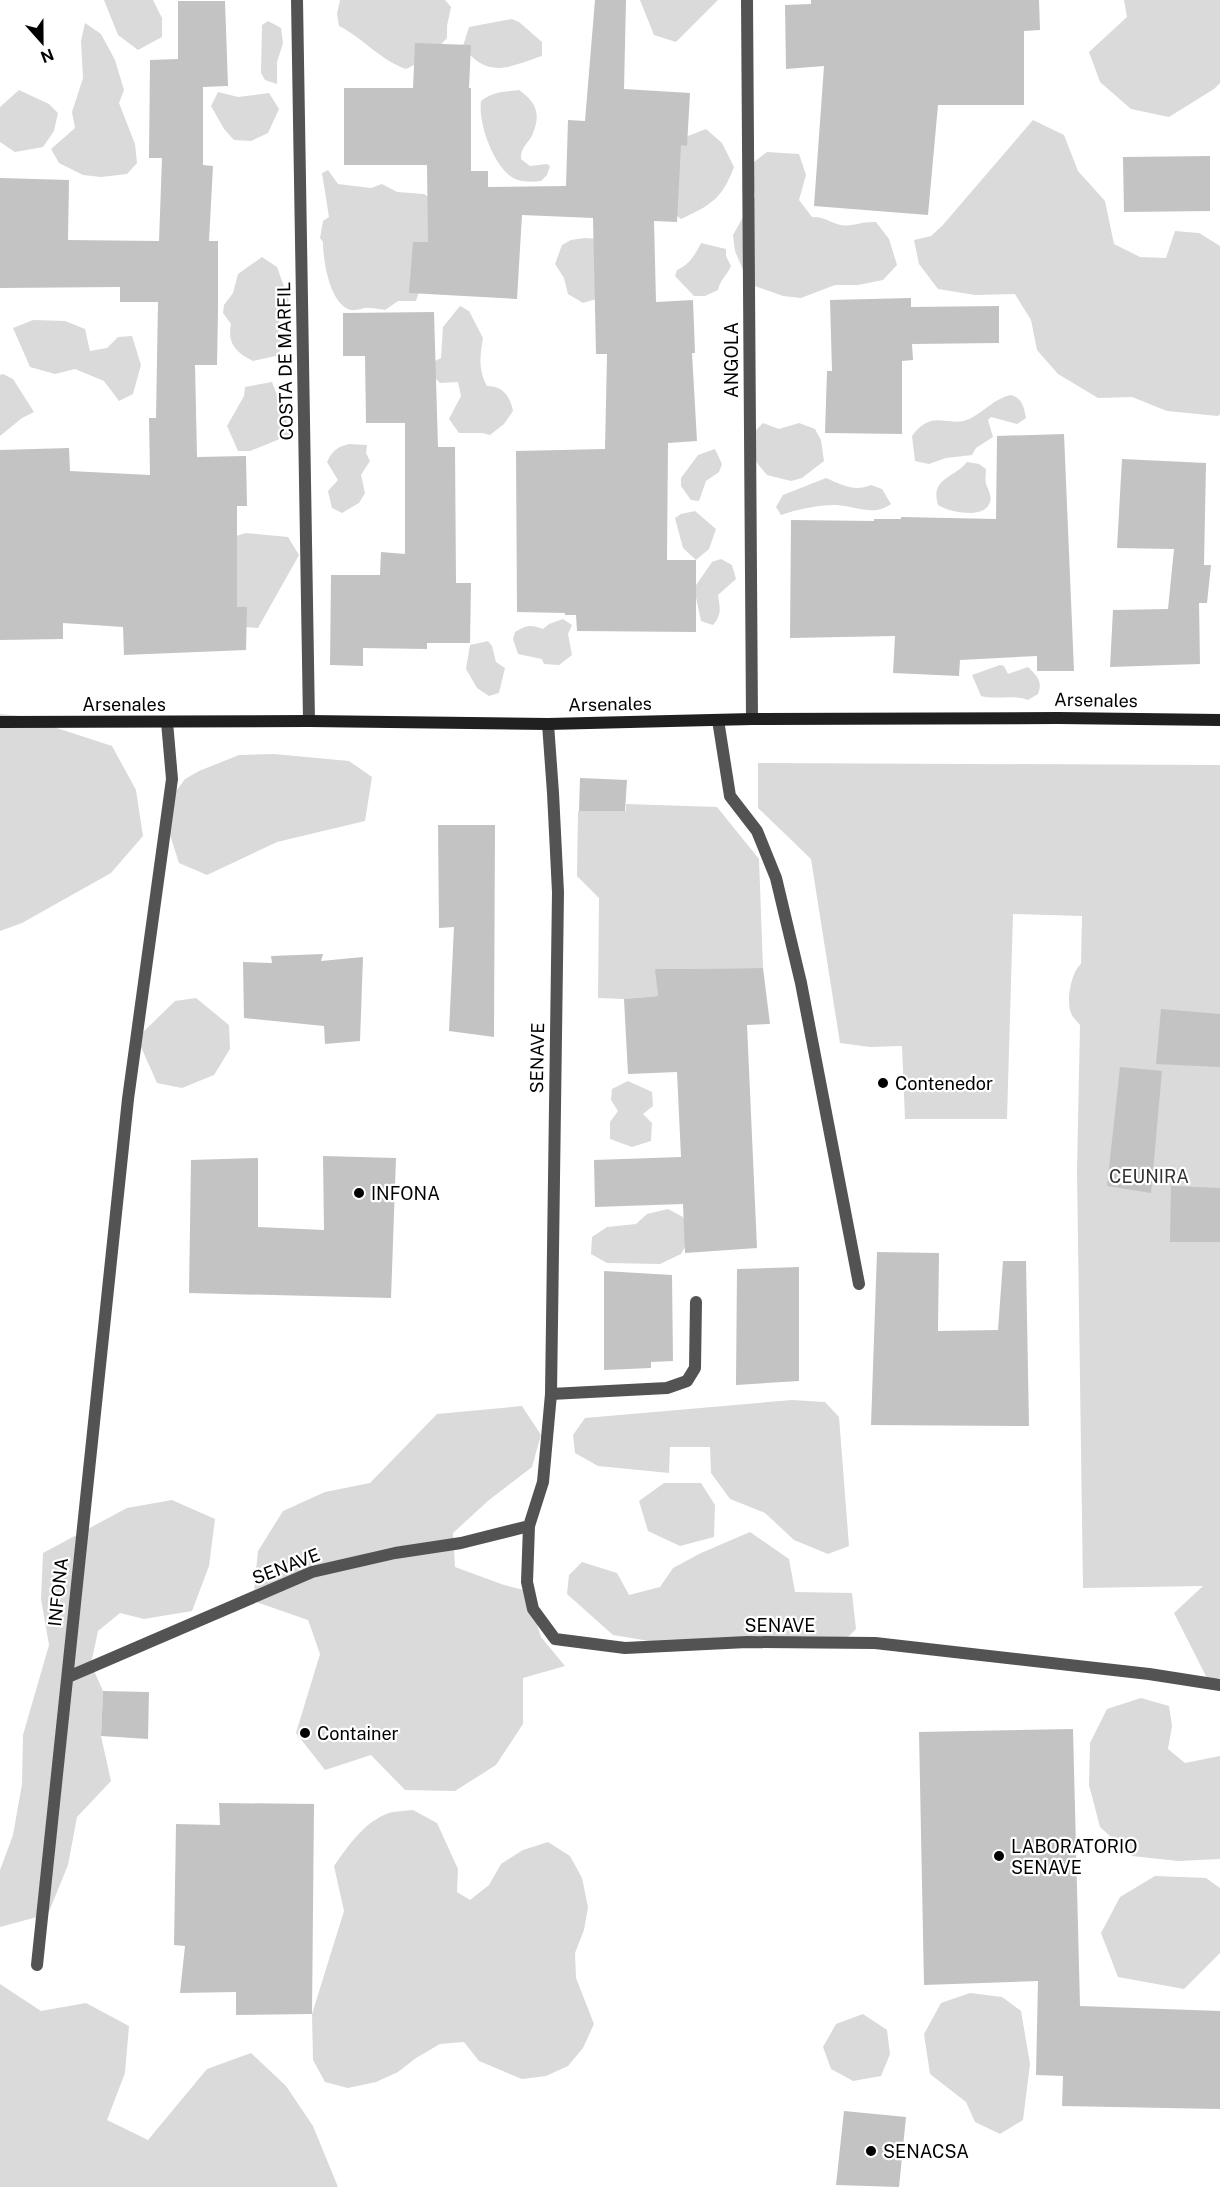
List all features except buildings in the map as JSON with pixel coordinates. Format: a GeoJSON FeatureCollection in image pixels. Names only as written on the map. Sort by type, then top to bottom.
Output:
{"type":"FeatureCollection","features":[{"type":"Feature","properties":{"kind":"main road","name":"Arsenales"},"geometry":{"type":"LineString","coordinates":[[0,722],[309,721],[548,724],[752,719],[1220,720]]}},
{"type":"Feature","properties":{"kind":"street","name":"COSTA DE MARFIL"},"geometry":{"type":"LineString","coordinates":[[297,0],[309,721]]}},
{"type":"Feature","properties":{"kind":"street","name":"ANGOLA"},"geometry":{"type":"LineString","coordinates":[[747,0],[752,719]]}},
{"type":"Feature","properties":{"kind":"street"},"geometry":{"type":"LineString","coordinates":[[718,720],[730,796],[757,831],[776,878],[801,983],[859,1284]]}},
{"type":"Feature","properties":{"kind":"street","name":"INFONA"},"geometry":{"type":"LineString","coordinates":[[37,1965],[128,1099],[172,779],[167,722]]}},
{"type":"Feature","properties":{"kind":"street","name":"SENAVE"},"geometry":{"type":"LineString","coordinates":[[548,724],[554,793],[558,892],[551,1394],[543,1482],[529,1526],[527,1582],[533,1609],[555,1639],[625,1648],[747,1642],[874,1643],[1149,1674],[1220,1685]]}},
{"type":"Feature","properties":{"kind":"street"},"geometry":{"type":"LineString","coordinates":[[551,1394],[667,1388],[687,1381],[695,1368],[696,1302]]}},
{"type":"Feature","properties":{"kind":"street","name":"SENAVE"},"geometry":{"type":"LineString","coordinates":[[68,1677],[312,1572],[395,1552],[461,1543],[529,1526]]}},
{"type":"Feature","properties":{"kind":"green space"},"geometry":{"type":"Polygon","coordinates":[[[104,0],[153,0],[162,18],[162,37],[138,50],[118,35],[104,0]]]}},
{"type":"Feature","properties":{"kind":"green space"},"geometry":{"type":"Polygon","coordinates":[[[340,0],[445,0],[451,7],[447,38],[428,58],[406,69],[388,60],[339,26],[337,14],[340,0]]]}},
{"type":"Feature","properties":{"kind":"green space"},"geometry":{"type":"Polygon","coordinates":[[[640,0],[718,0],[676,42],[654,35],[640,0]]]}},
{"type":"Feature","properties":{"kind":"green space"},"geometry":{"type":"Polygon","coordinates":[[[1124,0],[1220,0],[1220,83],[1169,117],[1131,109],[1100,82],[1089,52],[1127,17],[1124,0]]]}},
{"type":"Feature","properties":{"kind":"green space"},"geometry":{"type":"Polygon","coordinates":[[[512,19],[519,22],[542,42],[542,56],[509,67],[490,67],[472,57],[463,46],[469,27],[512,19]]]}},
{"type":"Feature","properties":{"kind":"green space"},"geometry":{"type":"Polygon","coordinates":[[[268,21],[281,28],[283,43],[277,62],[277,84],[265,80],[261,73],[262,25],[268,21]]]}},
{"type":"Feature","properties":{"kind":"green space"},"geometry":{"type":"Polygon","coordinates":[[[85,23],[101,34],[115,60],[124,90],[119,103],[135,144],[137,163],[127,174],[101,177],[83,175],[59,163],[51,149],[75,128],[72,112],[83,78],[81,41],[85,23]]]}},
{"type":"Feature","properties":{"kind":"green space"},"geometry":{"type":"Polygon","coordinates":[[[19,90],[49,104],[58,113],[54,131],[43,147],[15,152],[0,142],[0,107],[19,90]]]}},
{"type":"Feature","properties":{"kind":"green space"},"geometry":{"type":"Polygon","coordinates":[[[519,90],[533,104],[537,114],[533,133],[522,151],[521,159],[530,166],[547,164],[550,166],[547,175],[541,181],[520,181],[509,175],[492,151],[484,130],[481,101],[495,94],[519,90]]]}},
{"type":"Feature","properties":{"kind":"green space"},"geometry":{"type":"Polygon","coordinates":[[[218,92],[238,97],[269,93],[279,109],[268,133],[251,141],[234,140],[224,129],[211,106],[218,92]]]}},
{"type":"Feature","properties":{"kind":"green space"},"geometry":{"type":"Polygon","coordinates":[[[1033,120],[1064,135],[1078,171],[1105,201],[1114,244],[1140,257],[1166,258],[1175,231],[1199,233],[1220,246],[1220,414],[1218,416],[1167,411],[1132,397],[1098,398],[1058,374],[1037,350],[1031,320],[1015,294],[975,295],[938,289],[919,264],[914,240],[931,236],[942,226],[1033,120]]]}},
{"type":"Feature","properties":{"kind":"green space"},"geometry":{"type":"Polygon","coordinates":[[[706,129],[722,143],[734,167],[725,187],[714,200],[681,219],[667,208],[665,145],[706,129]]]}},
{"type":"Feature","properties":{"kind":"green space"},"geometry":{"type":"Polygon","coordinates":[[[767,152],[799,154],[806,175],[799,200],[812,217],[844,225],[876,222],[889,239],[897,265],[883,280],[858,285],[835,285],[801,298],[783,296],[749,284],[735,251],[733,235],[755,196],[750,165],[767,152]]]}},
{"type":"Feature","properties":{"kind":"green space"},"geometry":{"type":"Polygon","coordinates":[[[328,170],[338,184],[371,188],[382,184],[397,192],[424,194],[447,210],[416,301],[398,301],[385,310],[368,308],[351,310],[338,300],[329,281],[323,242],[320,238],[323,221],[329,217],[322,173],[328,170]]]}},
{"type":"Feature","properties":{"kind":"green space"},"geometry":{"type":"Polygon","coordinates":[[[598,239],[596,299],[583,303],[568,294],[564,278],[555,264],[562,245],[571,240],[598,239]]]}},
{"type":"Feature","properties":{"kind":"green space"},"geometry":{"type":"Polygon","coordinates":[[[701,243],[726,249],[726,256],[731,266],[718,290],[705,296],[694,296],[675,276],[677,270],[691,259],[701,243]]]}},
{"type":"Feature","properties":{"kind":"green space"},"geometry":{"type":"Polygon","coordinates":[[[262,257],[277,267],[289,300],[279,323],[282,348],[276,356],[253,361],[234,347],[230,337],[231,324],[223,313],[224,305],[233,293],[238,274],[262,257]]]}},
{"type":"Feature","properties":{"kind":"green space"},"geometry":{"type":"Polygon","coordinates":[[[460,306],[469,311],[483,338],[481,368],[487,386],[493,386],[505,393],[513,411],[504,424],[490,435],[459,433],[449,419],[461,396],[458,382],[440,383],[427,370],[427,365],[441,358],[443,327],[460,306]]]}},
{"type":"Feature","properties":{"kind":"green space"},"geometry":{"type":"Polygon","coordinates":[[[33,320],[65,321],[85,329],[90,351],[107,348],[118,337],[132,336],[141,365],[133,394],[119,401],[104,381],[75,369],[55,374],[30,367],[13,328],[33,320]]]}},
{"type":"Feature","properties":{"kind":"green space"},"geometry":{"type":"Polygon","coordinates":[[[3,374],[13,379],[34,412],[22,418],[0,436],[0,375],[3,374]]]}},
{"type":"Feature","properties":{"kind":"green space"},"geometry":{"type":"Polygon","coordinates":[[[272,382],[292,434],[250,451],[238,451],[227,426],[244,396],[245,387],[272,382]]]}},
{"type":"Feature","properties":{"kind":"green space"},"geometry":{"type":"Polygon","coordinates":[[[1010,395],[1020,400],[1026,418],[1017,424],[991,417],[988,420],[993,437],[976,448],[972,455],[946,458],[929,464],[915,461],[912,436],[920,427],[935,420],[965,421],[1010,395]]]}},
{"type":"Feature","properties":{"kind":"green space"},"geometry":{"type":"Polygon","coordinates":[[[763,423],[779,429],[799,423],[815,429],[821,440],[824,461],[802,478],[791,481],[767,475],[757,463],[750,446],[751,435],[763,423]]]}},
{"type":"Feature","properties":{"kind":"green space"},"geometry":{"type":"Polygon","coordinates":[[[349,444],[367,445],[366,453],[370,461],[361,475],[365,493],[359,503],[342,513],[332,508],[328,491],[338,480],[327,462],[335,450],[349,444]]]}},
{"type":"Feature","properties":{"kind":"green space"},"geometry":{"type":"Polygon","coordinates":[[[715,449],[722,464],[719,472],[706,481],[699,501],[691,500],[681,486],[681,478],[698,455],[715,449]]]}},
{"type":"Feature","properties":{"kind":"green space"},"geometry":{"type":"Polygon","coordinates":[[[967,462],[979,464],[986,469],[986,482],[990,493],[987,508],[974,513],[966,513],[943,508],[938,505],[937,489],[944,480],[967,462]]]}},
{"type":"Feature","properties":{"kind":"green space"},"geometry":{"type":"Polygon","coordinates":[[[826,478],[848,487],[859,488],[871,485],[882,489],[891,504],[878,510],[836,505],[822,506],[781,515],[776,507],[783,495],[826,478]]]}},
{"type":"Feature","properties":{"kind":"green space"},"geometry":{"type":"Polygon","coordinates":[[[695,511],[716,529],[709,549],[696,560],[683,548],[675,518],[695,511]]]}},
{"type":"Feature","properties":{"kind":"green space"},"geometry":{"type":"Polygon","coordinates":[[[246,533],[288,537],[299,555],[258,628],[230,626],[200,547],[246,533]]]}},
{"type":"Feature","properties":{"kind":"green space"},"geometry":{"type":"Polygon","coordinates":[[[721,559],[732,565],[736,579],[718,595],[719,615],[713,625],[701,621],[694,588],[712,562],[721,559]]]}},
{"type":"Feature","properties":{"kind":"green space"},"geometry":{"type":"Polygon","coordinates":[[[563,619],[572,625],[568,634],[572,655],[559,665],[544,664],[542,659],[518,654],[513,639],[515,632],[529,626],[543,629],[563,619]]]}},
{"type":"Feature","properties":{"kind":"green space"},"geometry":{"type":"Polygon","coordinates":[[[488,641],[492,646],[496,662],[505,668],[499,693],[489,696],[477,688],[466,669],[470,645],[488,641]]]}},
{"type":"Feature","properties":{"kind":"green space"},"geometry":{"type":"Polygon","coordinates":[[[1000,665],[1004,666],[1008,674],[1028,667],[1039,682],[1038,694],[1028,700],[1016,697],[981,696],[972,675],[1000,665]]]}},
{"type":"Feature","properties":{"kind":"green space"},"geometry":{"type":"Polygon","coordinates":[[[0,714],[20,716],[112,746],[136,790],[143,836],[111,873],[22,923],[0,931],[0,714]]]}},
{"type":"Feature","properties":{"kind":"green space"},"geometry":{"type":"Polygon","coordinates":[[[274,754],[349,761],[372,777],[365,821],[277,842],[207,875],[179,863],[162,810],[185,779],[239,755],[274,754]]]}},
{"type":"Feature","properties":{"kind":"green space","name":"CEUNIRA"},"geometry":{"type":"Polygon","coordinates":[[[758,763],[1220,765],[1220,1678],[1209,1682],[1174,1613],[1203,1586],[1083,1588],[1077,1171],[1080,1025],[1072,1014],[1069,1001],[1072,980],[1081,964],[1082,916],[1013,914],[1007,1119],[905,1119],[902,1046],[870,1047],[840,1043],[811,859],[758,808],[758,763]]]}},
{"type":"Feature","properties":{"kind":"green space"},"geometry":{"type":"Polygon","coordinates":[[[626,804],[717,807],[759,859],[763,968],[656,969],[658,996],[624,999],[598,998],[599,898],[577,876],[578,811],[626,811],[626,804]]]}},
{"type":"Feature","properties":{"kind":"green space"},"geometry":{"type":"Polygon","coordinates":[[[196,998],[229,1025],[230,1049],[214,1075],[182,1088],[157,1083],[137,1038],[175,1001],[196,998]]]}},
{"type":"Feature","properties":{"kind":"green space"},"geometry":{"type":"Polygon","coordinates":[[[628,1081],[652,1092],[653,1106],[643,1114],[652,1123],[651,1141],[632,1147],[610,1139],[610,1122],[618,1111],[611,1100],[612,1089],[628,1081]]]}},
{"type":"Feature","properties":{"kind":"green space"},"geometry":{"type":"Polygon","coordinates":[[[668,1209],[683,1217],[692,1235],[681,1254],[660,1264],[607,1263],[591,1254],[592,1237],[607,1227],[636,1224],[647,1214],[668,1209]]]}},
{"type":"Feature","properties":{"kind":"green space"},"geometry":{"type":"Polygon","coordinates":[[[792,1400],[825,1402],[839,1417],[849,1546],[828,1554],[794,1540],[765,1513],[730,1499],[711,1473],[710,1447],[670,1447],[669,1473],[598,1466],[575,1453],[573,1435],[585,1418],[792,1400]]]}},
{"type":"Feature","properties":{"kind":"green space"},"geometry":{"type":"Polygon","coordinates":[[[522,1406],[541,1435],[532,1467],[489,1500],[453,1533],[455,1567],[527,1591],[541,1637],[565,1666],[523,1678],[523,1724],[496,1765],[455,1791],[405,1790],[371,1755],[325,1770],[296,1733],[320,1654],[308,1620],[253,1601],[258,1551],[283,1511],[325,1492],[370,1483],[437,1414],[522,1406]]]}},
{"type":"Feature","properties":{"kind":"green space"},"geometry":{"type":"Polygon","coordinates":[[[664,1483],[701,1483],[715,1505],[714,1537],[680,1546],[648,1531],[639,1501],[664,1483]]]}},
{"type":"Feature","properties":{"kind":"green space"},"geometry":{"type":"Polygon","coordinates":[[[172,1500],[215,1519],[209,1566],[192,1611],[144,1619],[120,1613],[98,1631],[91,1664],[103,1691],[101,1736],[111,1781],[77,1817],[68,1865],[48,1914],[0,1927],[0,1870],[13,1835],[22,1784],[23,1735],[49,1645],[41,1599],[43,1553],[127,1508],[172,1500]]]}},
{"type":"Feature","properties":{"kind":"green space"},"geometry":{"type":"Polygon","coordinates":[[[750,1532],[789,1559],[795,1592],[852,1593],[856,1629],[844,1641],[661,1643],[613,1635],[567,1594],[569,1575],[582,1562],[617,1573],[629,1595],[660,1587],[673,1568],[750,1532]]]}},
{"type":"Feature","properties":{"kind":"green space"},"geometry":{"type":"Polygon","coordinates":[[[1141,1698],[1169,1706],[1172,1726],[1168,1749],[1185,1763],[1220,1756],[1220,1859],[1178,1861],[1132,1856],[1100,1827],[1089,1785],[1090,1743],[1107,1709],[1141,1698]]]}},
{"type":"Feature","properties":{"kind":"green space"},"geometry":{"type":"Polygon","coordinates":[[[413,1810],[437,1823],[458,1869],[457,1892],[470,1900],[489,1885],[501,1864],[523,1850],[548,1842],[570,1856],[582,1878],[588,1907],[584,1930],[575,1953],[576,1978],[594,2024],[583,2048],[568,2066],[546,2076],[522,2079],[479,2061],[464,2042],[440,2044],[398,2072],[376,2082],[348,2088],[325,2082],[313,2060],[312,2014],[344,1911],[334,1866],[345,1850],[372,1822],[389,1813],[413,1810]]]}},
{"type":"Feature","properties":{"kind":"green space"},"geometry":{"type":"Polygon","coordinates":[[[1155,1876],[1206,1878],[1220,1888],[1220,1953],[1184,1989],[1118,1977],[1101,1933],[1120,1897],[1155,1876]]]}},
{"type":"Feature","properties":{"kind":"green space"},"geometry":{"type":"Polygon","coordinates":[[[0,1984],[41,2011],[86,2003],[129,2026],[125,2073],[107,2120],[148,2140],[207,2069],[251,2053],[286,2086],[313,2126],[338,2187],[0,2187],[0,1984]]]}},
{"type":"Feature","properties":{"kind":"green space"},"geometry":{"type":"Polygon","coordinates":[[[970,1993],[1002,1997],[1021,2011],[1030,2064],[1023,2120],[1000,2134],[975,2122],[966,2102],[930,2074],[924,2034],[941,2003],[970,1993]]]}},
{"type":"Feature","properties":{"kind":"green space"},"geometry":{"type":"Polygon","coordinates":[[[863,2014],[887,2030],[890,2054],[881,2076],[853,2081],[831,2069],[823,2047],[836,2024],[863,2014]]]}},
{"type":"Feature","properties":{"kind":"place","name":"Contenedor"},"geometry":{"type":"Point","coordinates":[883,1083]}},
{"type":"Feature","properties":{"kind":"place","name":"INFONA"},"geometry":{"type":"Point","coordinates":[359,1193]}},
{"type":"Feature","properties":{"kind":"place","name":"Container"},"geometry":{"type":"Point","coordinates":[305,1733]}},
{"type":"Feature","properties":{"kind":"place","name":"LABORATORIO SENAVE"},"geometry":{"type":"Point","coordinates":[999,1856]}},
{"type":"Feature","properties":{"kind":"place","name":"SENACSA"},"geometry":{"type":"Point","coordinates":[871,2151]}}]}
